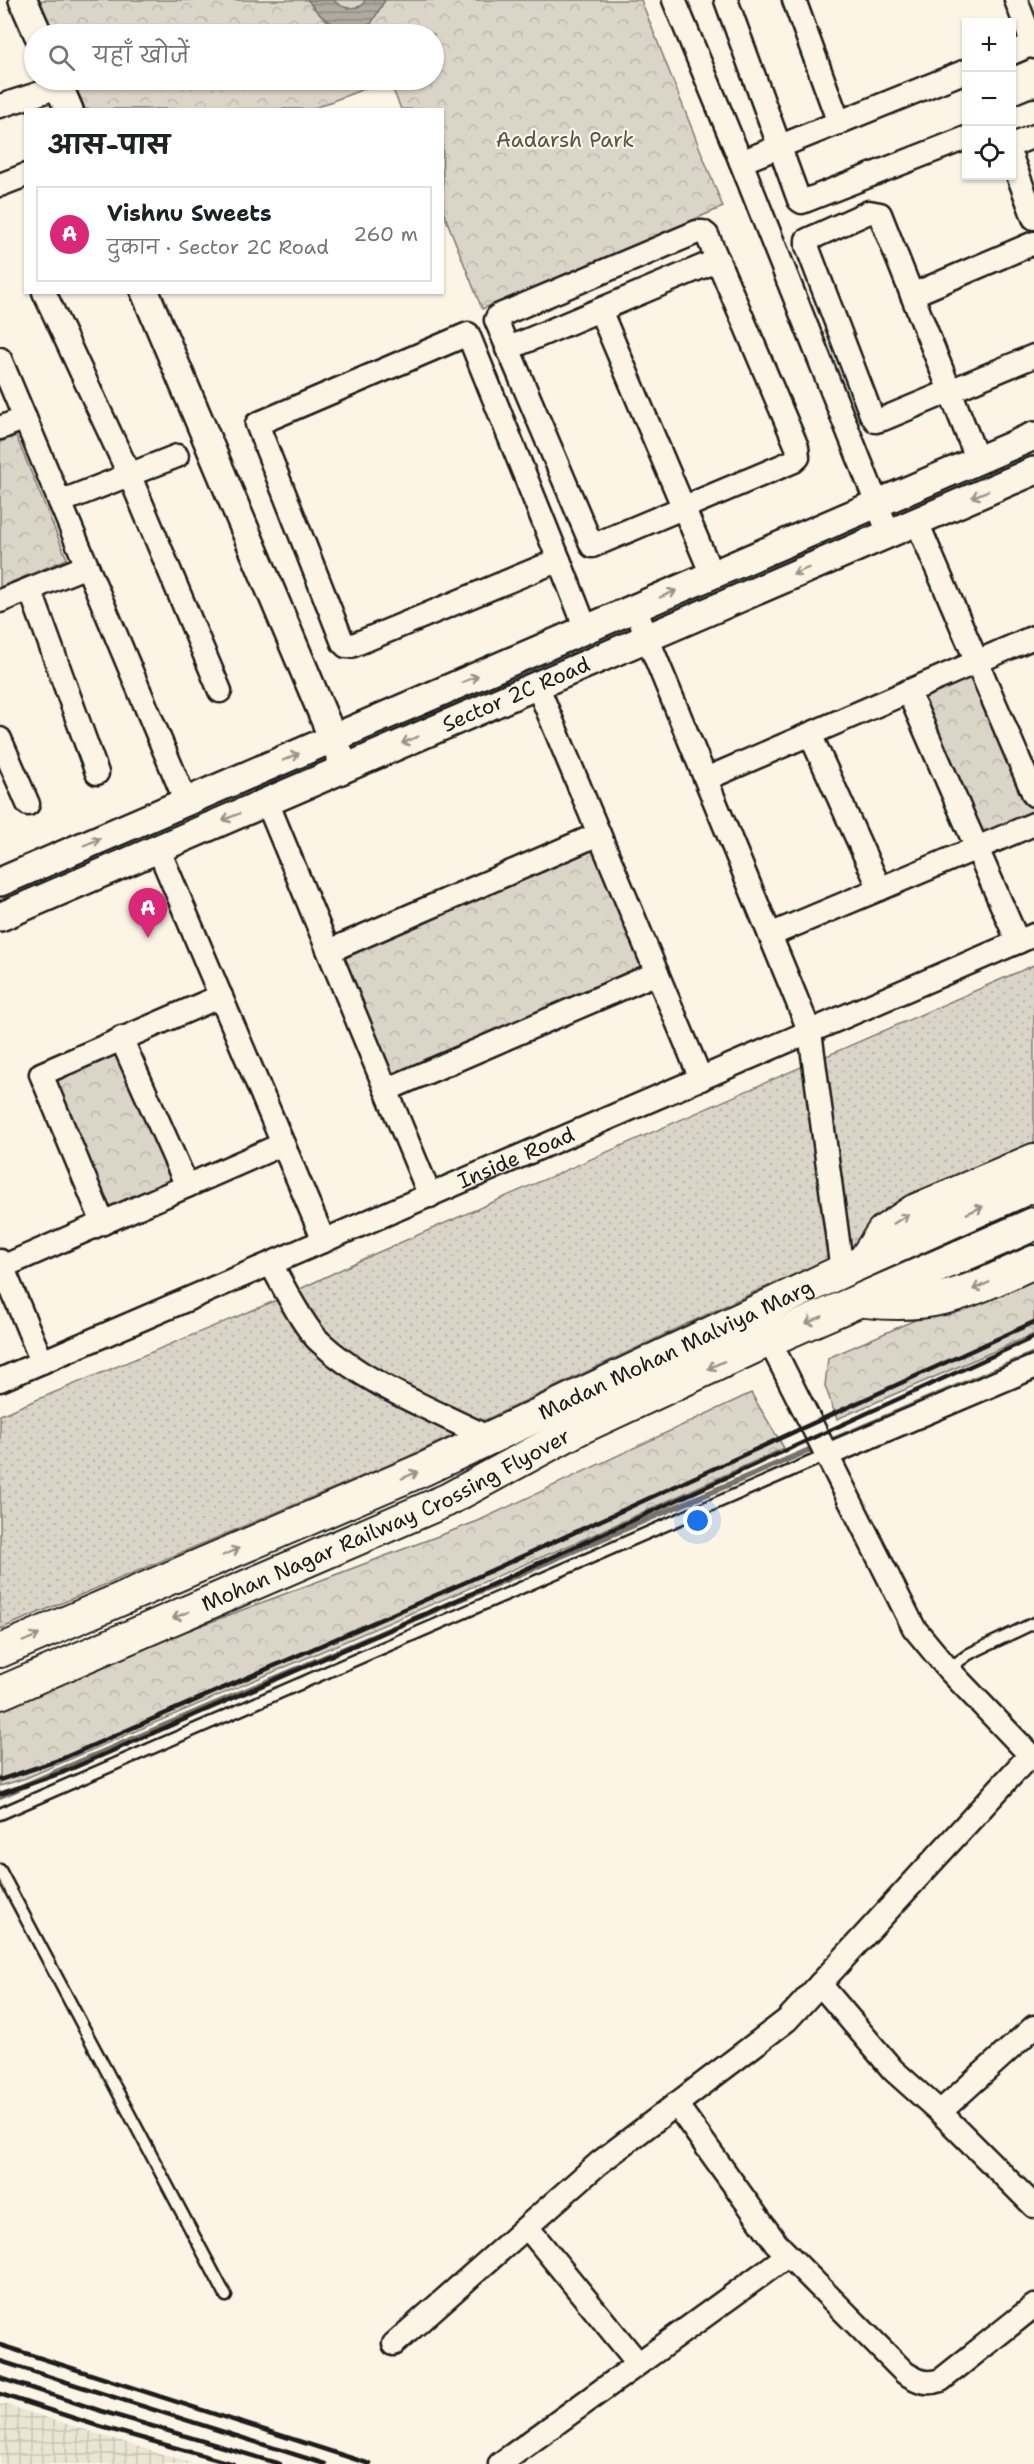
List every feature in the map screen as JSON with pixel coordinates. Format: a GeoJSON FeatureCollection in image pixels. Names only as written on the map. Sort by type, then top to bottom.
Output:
{"type":"FeatureCollection","features":[{"type":"Feature","properties":{"kind":"main road"},"geometry":{"type":"LineString","coordinates":[[852,1266],[884,1232],[914,1211],[1034,1160]]}},
{"type":"Feature","properties":{"kind":"main road","name":"Madan Mohan Malviya Marg"},"geometry":{"type":"LineString","coordinates":[[489,1438],[852,1266],[1034,1185]]}},
{"type":"Feature","properties":{"kind":"main road","name":"Madan Mohan Malviya Marg"},"geometry":{"type":"LineString","coordinates":[[769,1340],[1034,1224]]}},
{"type":"Feature","properties":{"kind":"main road"},"geometry":{"type":"LineString","coordinates":[[860,1300],[905,1304],[947,1299],[1034,1262]]}},
{"type":"Feature","properties":{"kind":"main road","name":"Mohan Nagar Railway Crossing Flyover"},"geometry":{"type":"LineString","coordinates":[[0,1693],[447,1500],[580,1428],[769,1340]]}},
{"type":"Feature","properties":{"kind":"main road","name":"Mohan Nagar Railway Crossing Flyover"},"geometry":{"type":"LineString","coordinates":[[0,1651],[424,1469],[489,1438]]}},
{"type":"Feature","properties":{"kind":"street"},"geometry":{"type":"LineString","coordinates":[[23,0],[34,24]]}},
{"type":"Feature","properties":{"kind":"street"},"geometry":{"type":"LineString","coordinates":[[674,0],[889,534]]}},
{"type":"Feature","properties":{"kind":"street"},"geometry":{"type":"LineString","coordinates":[[726,0],[799,200],[807,202],[962,140]]}},
{"type":"Feature","properties":{"kind":"street"},"geometry":{"type":"LineString","coordinates":[[794,0],[839,123]]}},
{"type":"Feature","properties":{"kind":"street"},"geometry":{"type":"LineString","coordinates":[[1016,0],[1033,45],[1016,51]]}},
{"type":"Feature","properties":{"kind":"street"},"geometry":{"type":"LineString","coordinates":[[741,162],[964,72]]}},
{"type":"Feature","properties":{"kind":"street"},"geometry":{"type":"LineString","coordinates":[[0,106],[61,92]]}},
{"type":"Feature","properties":{"kind":"street"},"geometry":{"type":"LineString","coordinates":[[1016,117],[1034,110]]}},
{"type":"Feature","properties":{"kind":"street"},"geometry":{"type":"LineString","coordinates":[[1016,143],[1034,136]]}},
{"type":"Feature","properties":{"kind":"street"},"geometry":{"type":"LineString","coordinates":[[1016,172],[1034,218]]}},
{"type":"Feature","properties":{"kind":"street"},"geometry":{"type":"LineString","coordinates":[[0,185],[24,176]]}},
{"type":"Feature","properties":{"kind":"street"},"geometry":{"type":"LineString","coordinates":[[978,461],[950,391],[880,214],[869,212],[807,240],[807,246],[871,414],[876,421],[950,391],[1034,356]]}},
{"type":"Feature","properties":{"kind":"street"},"geometry":{"type":"LineString","coordinates":[[697,232],[707,236],[718,260],[797,447],[798,457],[794,461],[592,546],[507,349],[497,324],[498,316],[697,232]]}},
{"type":"Feature","properties":{"kind":"street"},"geometry":{"type":"LineString","coordinates":[[912,295],[1034,243]]}},
{"type":"Feature","properties":{"kind":"street"},"geometry":{"type":"LineString","coordinates":[[507,349],[718,260]]}},
{"type":"Feature","properties":{"kind":"street"},"geometry":{"type":"LineString","coordinates":[[45,294],[129,474],[220,691]]}},
{"type":"Feature","properties":{"kind":"street"},"geometry":{"type":"LineString","coordinates":[[146,294],[345,768]]}},
{"type":"Feature","properties":{"kind":"street"},"geometry":{"type":"LineString","coordinates":[[600,310],[712,575]]}},
{"type":"Feature","properties":{"kind":"street"},"geometry":{"type":"LineString","coordinates":[[559,560],[351,646],[346,646],[257,424],[468,334],[559,560],[586,629]]}},
{"type":"Feature","properties":{"kind":"street"},"geometry":{"type":"LineString","coordinates":[[0,359],[186,802]]}},
{"type":"Feature","properties":{"kind":"street"},"geometry":{"type":"LineString","coordinates":[[0,428],[25,418]]}},
{"type":"Feature","properties":{"kind":"street","name":"Sector 2C Road"},"geometry":{"type":"LineString","coordinates":[[0,882],[1034,436]]}},
{"type":"Feature","properties":{"kind":"street"},"geometry":{"type":"LineString","coordinates":[[60,502],[177,456]]}},
{"type":"Feature","properties":{"kind":"street","name":"Sector 2C Road"},"geometry":{"type":"LineString","coordinates":[[0,916],[1034,471]]}},
{"type":"Feature","properties":{"kind":"street"},"geometry":{"type":"LineString","coordinates":[[917,522],[1034,795]]}},
{"type":"Feature","properties":{"kind":"street"},"geometry":{"type":"LineString","coordinates":[[0,601],[87,566]]}},
{"type":"Feature","properties":{"kind":"street"},"geometry":{"type":"LineString","coordinates":[[30,589],[97,773]]}},
{"type":"Feature","properties":{"kind":"street"},"geometry":{"type":"LineString","coordinates":[[635,608],[810,1032],[852,1266]]}},
{"type":"Feature","properties":{"kind":"street"},"geometry":{"type":"LineString","coordinates":[[706,779],[1034,637]]}},
{"type":"Feature","properties":{"kind":"street"},"geometry":{"type":"LineString","coordinates":[[537,686],[701,1079]]}},
{"type":"Feature","properties":{"kind":"street"},"geometry":{"type":"LineString","coordinates":[[908,692],[977,848],[1026,938]]}},
{"type":"Feature","properties":{"kind":"street"},"geometry":{"type":"LineString","coordinates":[[810,734],[880,889]]}},
{"type":"Feature","properties":{"kind":"street"},"geometry":{"type":"LineString","coordinates":[[0,739],[28,804]]}},
{"type":"Feature","properties":{"kind":"street"},"geometry":{"type":"LineString","coordinates":[[267,802],[429,1196]]}},
{"type":"Feature","properties":{"kind":"street"},"geometry":{"type":"LineString","coordinates":[[770,935],[1034,824]]}},
{"type":"Feature","properties":{"kind":"street"},"geometry":{"type":"LineString","coordinates":[[329,951],[599,834]]}},
{"type":"Feature","properties":{"kind":"street"},"geometry":{"type":"LineString","coordinates":[[158,848],[324,1241]]}},
{"type":"Feature","properties":{"kind":"street"},"geometry":{"type":"LineString","coordinates":[[55,858],[67,888]]}},
{"type":"Feature","properties":{"kind":"street","name":"Inside Road"},"geometry":{"type":"LineString","coordinates":[[0,1380],[1026,938]]}},
{"type":"Feature","properties":{"kind":"street"},"geometry":{"type":"LineString","coordinates":[[386,1090],[657,973]]}},
{"type":"Feature","properties":{"kind":"street"},"geometry":{"type":"LineString","coordinates":[[103,1223],[41,1074],[221,996]]}},
{"type":"Feature","properties":{"kind":"street"},"geometry":{"type":"LineString","coordinates":[[122,1038],[187,1186]]}},
{"type":"Feature","properties":{"kind":"street"},"geometry":{"type":"LineString","coordinates":[[42,1362],[1,1264],[103,1223],[283,1144]]}},
{"type":"Feature","properties":{"kind":"street"},"geometry":{"type":"LineString","coordinates":[[272,1263],[286,1292],[318,1341],[354,1368],[489,1438]]}},
{"type":"Feature","properties":{"kind":"street"},"geometry":{"type":"LineString","coordinates":[[394,2344],[599,2163],[787,2020],[1032,1757],[948,1669],[914,1629],[809,1424],[769,1340]]}},
{"type":"Feature","properties":{"kind":"street"},"geometry":{"type":"LineString","coordinates":[[826,1454],[1034,1366]]}},
{"type":"Feature","properties":{"kind":"street"},"geometry":{"type":"LineString","coordinates":[[820,1984],[893,2070],[940,2112],[1034,2206]]}},
{"type":"Feature","properties":{"kind":"street"},"geometry":{"type":"LineString","coordinates":[[940,2112],[1034,2027]]}},
{"type":"Feature","properties":{"kind":"street"},"geometry":{"type":"LineString","coordinates":[[676,2104],[787,2256],[905,2373],[924,2383],[941,2380],[1034,2306]]}},
{"type":"Feature","properties":{"kind":"street"},"geometry":{"type":"LineString","coordinates":[[527,2227],[638,2362]]}},
{"type":"Feature","properties":{"kind":"street"},"geometry":{"type":"LineString","coordinates":[[500,2464],[787,2256]]}},
{"type":"Feature","properties":{"kind":"lane"},"geometry":{"type":"LineString","coordinates":[[0,1814],[826,1454]]}},
{"type":"Feature","properties":{"kind":"lane"},"geometry":{"type":"LineString","coordinates":[[948,1669],[969,1654],[1034,1623]]}},
{"type":"Feature","properties":{"kind":"lane"},"geometry":{"type":"LineString","coordinates":[[0,1870],[226,2296]]}},
{"type":"Feature","properties":{"kind":"shaded area"},"geometry":{"type":"Polygon","coordinates":[[[308,0],[333,0],[344,7],[355,8],[363,5],[365,0],[385,0],[371,24],[334,24],[314,9],[308,0]]]}},
{"type":"Feature","properties":{"kind":"shaded area"},"geometry":{"type":"Polygon","coordinates":[[[0,2403],[194,2464],[0,2464],[0,2403]]]}},
{"type":"Feature","properties":{"kind":"green space","name":"Aadarsh Park"},"geometry":{"type":"Polygon","coordinates":[[[40,0],[641,0],[723,207],[482,309],[444,214],[444,108],[401,108],[393,90],[444,90],[444,24],[50,24],[40,0]]]}},
{"type":"Feature","properties":{"kind":"green space"},"geometry":{"type":"Polygon","coordinates":[[[77,90],[361,90],[315,108],[85,108],[77,90]]]}},
{"type":"Feature","properties":{"kind":"green space"},"geometry":{"type":"Polygon","coordinates":[[[16,436],[67,559],[0,587],[0,442],[16,436]]]}},
{"type":"Feature","properties":{"kind":"green space"},"geometry":{"type":"Polygon","coordinates":[[[974,671],[1034,811],[1034,816],[980,838],[918,695],[974,671]]]}},
{"type":"Feature","properties":{"kind":"green space"},"geometry":{"type":"Polygon","coordinates":[[[595,847],[647,970],[391,1077],[339,955],[595,847]]]}},
{"type":"Feature","properties":{"kind":"green space"},"geometry":{"type":"Polygon","coordinates":[[[1034,965],[1034,1172],[752,1293],[405,1458],[0,1629],[0,1415],[277,1300],[363,1259],[1034,965]]]}},
{"type":"Feature","properties":{"kind":"green space"},"geometry":{"type":"Polygon","coordinates":[[[119,1047],[176,1183],[106,1212],[49,1077],[119,1047]]]}},
{"type":"Feature","properties":{"kind":"green space"},"geometry":{"type":"Polygon","coordinates":[[[1034,1268],[1034,1334],[837,1419],[825,1386],[828,1358],[1034,1268]]]}},
{"type":"Feature","properties":{"kind":"green space"},"geometry":{"type":"Polygon","coordinates":[[[751,1393],[784,1448],[584,1539],[26,1778],[0,1786],[0,1708],[91,1667],[478,1521],[751,1393]]]}},
{"type":"Feature","properties":{"kind":"waterway"},"geometry":{"type":"LineString","coordinates":[[0,1796],[1034,1354]]}},
{"type":"Feature","properties":{"kind":"railway"},"geometry":{"type":"LineString","coordinates":[[0,1780],[59,1760],[466,1582],[1034,1322]]}},
{"type":"Feature","properties":{"kind":"railway"},"geometry":{"type":"LineString","coordinates":[[0,1794],[64,1772],[471,1594],[1034,1337]]}},
{"type":"Feature","properties":{"kind":"railway"},"geometry":{"type":"LineString","coordinates":[[0,2345],[370,2464]]}},
{"type":"Feature","properties":{"kind":"railway"},"geometry":{"type":"LineString","coordinates":[[0,2361],[325,2464]]}},
{"type":"Feature","properties":{"kind":"railway"},"geometry":{"type":"LineString","coordinates":[[0,2378],[101,2411],[280,2464]]}},
{"type":"Feature","properties":{"kind":"railway"},"geometry":{"type":"LineString","coordinates":[[0,2394],[95,2425],[233,2464]]}},
{"type":"Feature","properties":{"kind":"place","name":"Vishnu Sweets"},"geometry":{"type":"Point","coordinates":[148,938]}}]}
